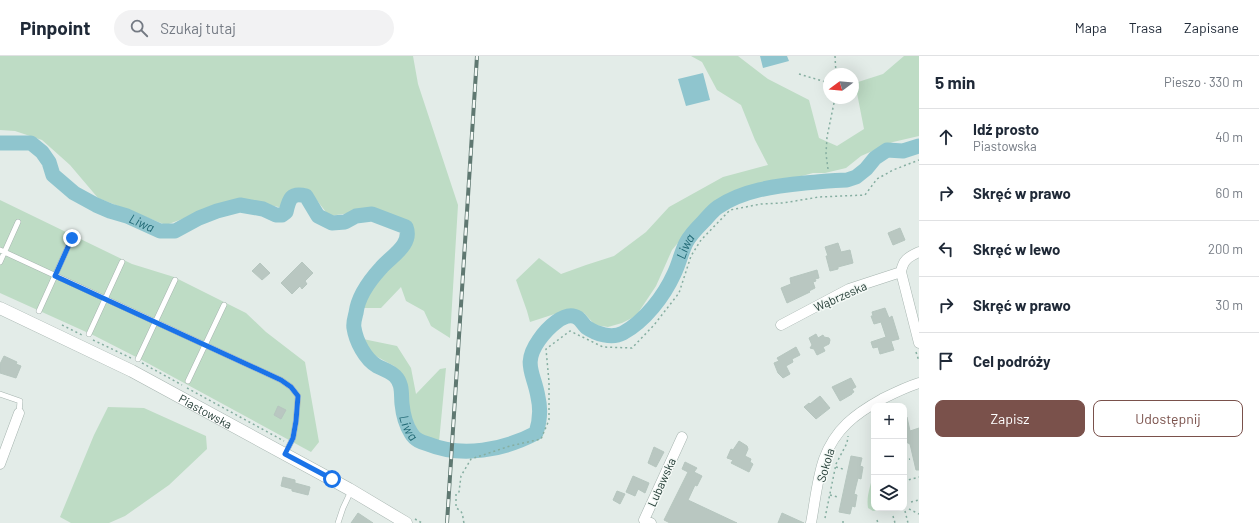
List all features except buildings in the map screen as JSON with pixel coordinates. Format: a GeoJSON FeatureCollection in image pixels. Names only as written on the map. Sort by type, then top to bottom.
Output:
{"type":"FeatureCollection","features":[{"type":"Feature","properties":{"kind":"street"},"geometry":{"type":"LineString","coordinates":[[919,252],[907,258],[902,263],[901,272],[919,343]]}},
{"type":"Feature","properties":{"kind":"street","name":"Wąbrzeska"},"geometry":{"type":"LineString","coordinates":[[781,324],[849,289],[901,272]]}},
{"type":"Feature","properties":{"kind":"street","name":"Piastowska"},"geometry":{"type":"LineString","coordinates":[[0,308],[132,371],[351,490],[406,523]]}},
{"type":"Feature","properties":{"kind":"street","name":"Sokola"},"geometry":{"type":"LineString","coordinates":[[812,523],[824,461],[830,444],[838,432],[848,421],[863,410],[900,390],[919,383]]}},
{"type":"Feature","properties":{"kind":"street"},"geometry":{"type":"LineString","coordinates":[[0,464],[19,413]]}},
{"type":"Feature","properties":{"kind":"street","name":"Lubawska"},"geometry":{"type":"LineString","coordinates":[[651,523],[644,520],[682,438]]}},
{"type":"Feature","properties":{"kind":"lane"},"geometry":{"type":"LineString","coordinates":[[0,262],[2,251],[18,222]]}},
{"type":"Feature","properties":{"kind":"lane"},"geometry":{"type":"LineString","coordinates":[[39,311],[72,238]]}},
{"type":"Feature","properties":{"kind":"lane"},"geometry":{"type":"LineString","coordinates":[[2,251],[281,380],[291,387],[298,396],[296,421],[292,441],[285,454]]}},
{"type":"Feature","properties":{"kind":"lane"},"geometry":{"type":"LineString","coordinates":[[89,334],[122,262]]}},
{"type":"Feature","properties":{"kind":"lane"},"geometry":{"type":"LineString","coordinates":[[138,359],[175,280]]}},
{"type":"Feature","properties":{"kind":"lane"},"geometry":{"type":"LineString","coordinates":[[188,381],[224,305]]}},
{"type":"Feature","properties":{"kind":"lane"},"geometry":{"type":"LineString","coordinates":[[0,394],[20,401],[19,413]]}},
{"type":"Feature","properties":{"kind":"lane"},"geometry":{"type":"LineString","coordinates":[[338,523],[351,490]]}},
{"type":"Feature","properties":{"kind":"path"},"geometry":{"type":"LineString","coordinates":[[835,56],[836,68]]}},
{"type":"Feature","properties":{"kind":"path"},"geometry":{"type":"LineString","coordinates":[[799,74],[823,81]]}},
{"type":"Feature","properties":{"kind":"path"},"geometry":{"type":"LineString","coordinates":[[828,169],[826,154],[827,137],[834,104]]}},
{"type":"Feature","properties":{"kind":"path"},"geometry":{"type":"LineString","coordinates":[[464,523],[463,513],[461,510],[456,508],[456,494],[459,492],[461,476],[471,459],[510,446],[541,439],[549,420],[549,382],[546,349],[570,331],[603,347],[632,348],[654,325],[679,293],[691,256],[701,240],[730,210],[761,204],[783,203],[818,197],[865,194],[877,180],[893,170],[919,160]]}},
{"type":"Feature","properties":{"kind":"path"},"geometry":{"type":"LineString","coordinates":[[825,518],[836,467],[847,443],[849,430]]}},
{"type":"Feature","properties":{"kind":"path"},"geometry":{"type":"LineString","coordinates":[[836,467],[843,469]]}},
{"type":"Feature","properties":{"kind":"path"},"geometry":{"type":"LineString","coordinates":[[907,480],[919,477]]}},
{"type":"Feature","properties":{"kind":"path"},"geometry":{"type":"LineString","coordinates":[[830,495],[838,497]]}},
{"type":"Feature","properties":{"kind":"path"},"geometry":{"type":"LineString","coordinates":[[911,502],[919,500]]}},
{"type":"Feature","properties":{"kind":"path"},"geometry":{"type":"LineString","coordinates":[[909,509],[919,514]]}},
{"type":"Feature","properties":{"kind":"path"},"geometry":{"type":"LineString","coordinates":[[905,511],[908,523]]}},
{"type":"Feature","properties":{"kind":"path"},"geometry":{"type":"LineString","coordinates":[[892,516],[894,523]]}},
{"type":"Feature","properties":{"kind":"green space"},"geometry":{"type":"Polygon","coordinates":[[[0,56],[413,56],[418,84],[458,205],[450,338],[431,326],[424,311],[406,301],[401,287],[381,308],[361,308],[382,274],[404,255],[412,231],[407,221],[372,210],[329,216],[309,190],[288,192],[283,208],[239,198],[166,225],[98,198],[70,165],[42,140],[15,131],[0,130],[0,56]]]}},
{"type":"Feature","properties":{"kind":"green space"},"geometry":{"type":"Polygon","coordinates":[[[691,56],[738,56],[768,79],[809,100],[819,138],[837,146],[864,129],[859,103],[859,82],[883,74],[904,56],[919,56],[919,136],[893,142],[861,156],[846,168],[825,173],[813,173],[798,177],[779,179],[743,189],[721,200],[703,213],[672,250],[656,286],[636,316],[622,323],[608,327],[595,325],[584,313],[567,310],[530,322],[516,280],[539,258],[561,274],[614,256],[646,232],[669,207],[723,177],[768,165],[755,140],[741,105],[717,90],[702,62],[691,56]]]}},
{"type":"Feature","properties":{"kind":"green space"},"geometry":{"type":"Polygon","coordinates":[[[0,200],[132,264],[174,277],[246,313],[266,332],[305,362],[319,442],[311,452],[140,359],[95,336],[0,293],[0,200]]]}},
{"type":"Feature","properties":{"kind":"green space"},"geometry":{"type":"Polygon","coordinates":[[[363,339],[397,346],[411,368],[416,394],[440,369],[446,368],[439,442],[419,434],[407,408],[406,386],[394,366],[372,354],[363,339]]]}},
{"type":"Feature","properties":{"kind":"green space"},"geometry":{"type":"Polygon","coordinates":[[[108,407],[144,408],[206,436],[207,449],[169,485],[125,516],[109,523],[71,523],[60,517],[94,435],[108,407]]]}},
{"type":"Feature","properties":{"kind":"green space"},"geometry":{"type":"Polygon","coordinates":[[[871,483],[871,510],[868,508],[868,494],[871,483]]]}},
{"type":"Feature","properties":{"kind":"water"},"geometry":{"type":"Polygon","coordinates":[[[760,56],[787,56],[789,61],[763,68],[760,56]]]}},
{"type":"Feature","properties":{"kind":"water"},"geometry":{"type":"Polygon","coordinates":[[[703,73],[710,100],[686,106],[678,79],[703,73]]]}},
{"type":"Feature","properties":{"kind":"waterway","name":"Liwa"},"geometry":{"type":"LineString","coordinates":[[0,143],[31,143],[42,152],[49,162],[53,175],[74,193],[96,205],[127,216],[160,231],[175,231],[199,218],[217,211],[240,205],[263,209],[276,215],[282,215],[286,212],[290,200],[297,195],[306,196],[318,216],[332,223],[345,222],[356,216],[372,214],[406,227],[407,233],[404,245],[377,273],[359,300],[354,320],[355,333],[359,344],[369,359],[377,366],[391,373],[398,379],[401,389],[402,408],[405,419],[409,430],[414,437],[441,448],[455,451],[497,448],[524,439],[536,433],[540,406],[530,362],[534,348],[542,336],[551,326],[567,316],[578,318],[586,327],[594,332],[609,336],[619,335],[631,328],[646,315],[665,291],[674,274],[688,240],[696,229],[718,207],[738,196],[771,187],[847,180],[856,177],[866,169],[875,158],[887,150],[903,151],[919,146]]}},
{"type":"Feature","properties":{"kind":"railway"},"geometry":{"type":"LineString","coordinates":[[447,523],[477,56]]}},
{"type":"Feature","properties":{"kind":"route"},"geometry":{"type":"LineString","coordinates":[[72,238],[55,276],[281,380],[291,387],[298,396],[296,421],[292,441],[285,454],[332,479]]}}]}
